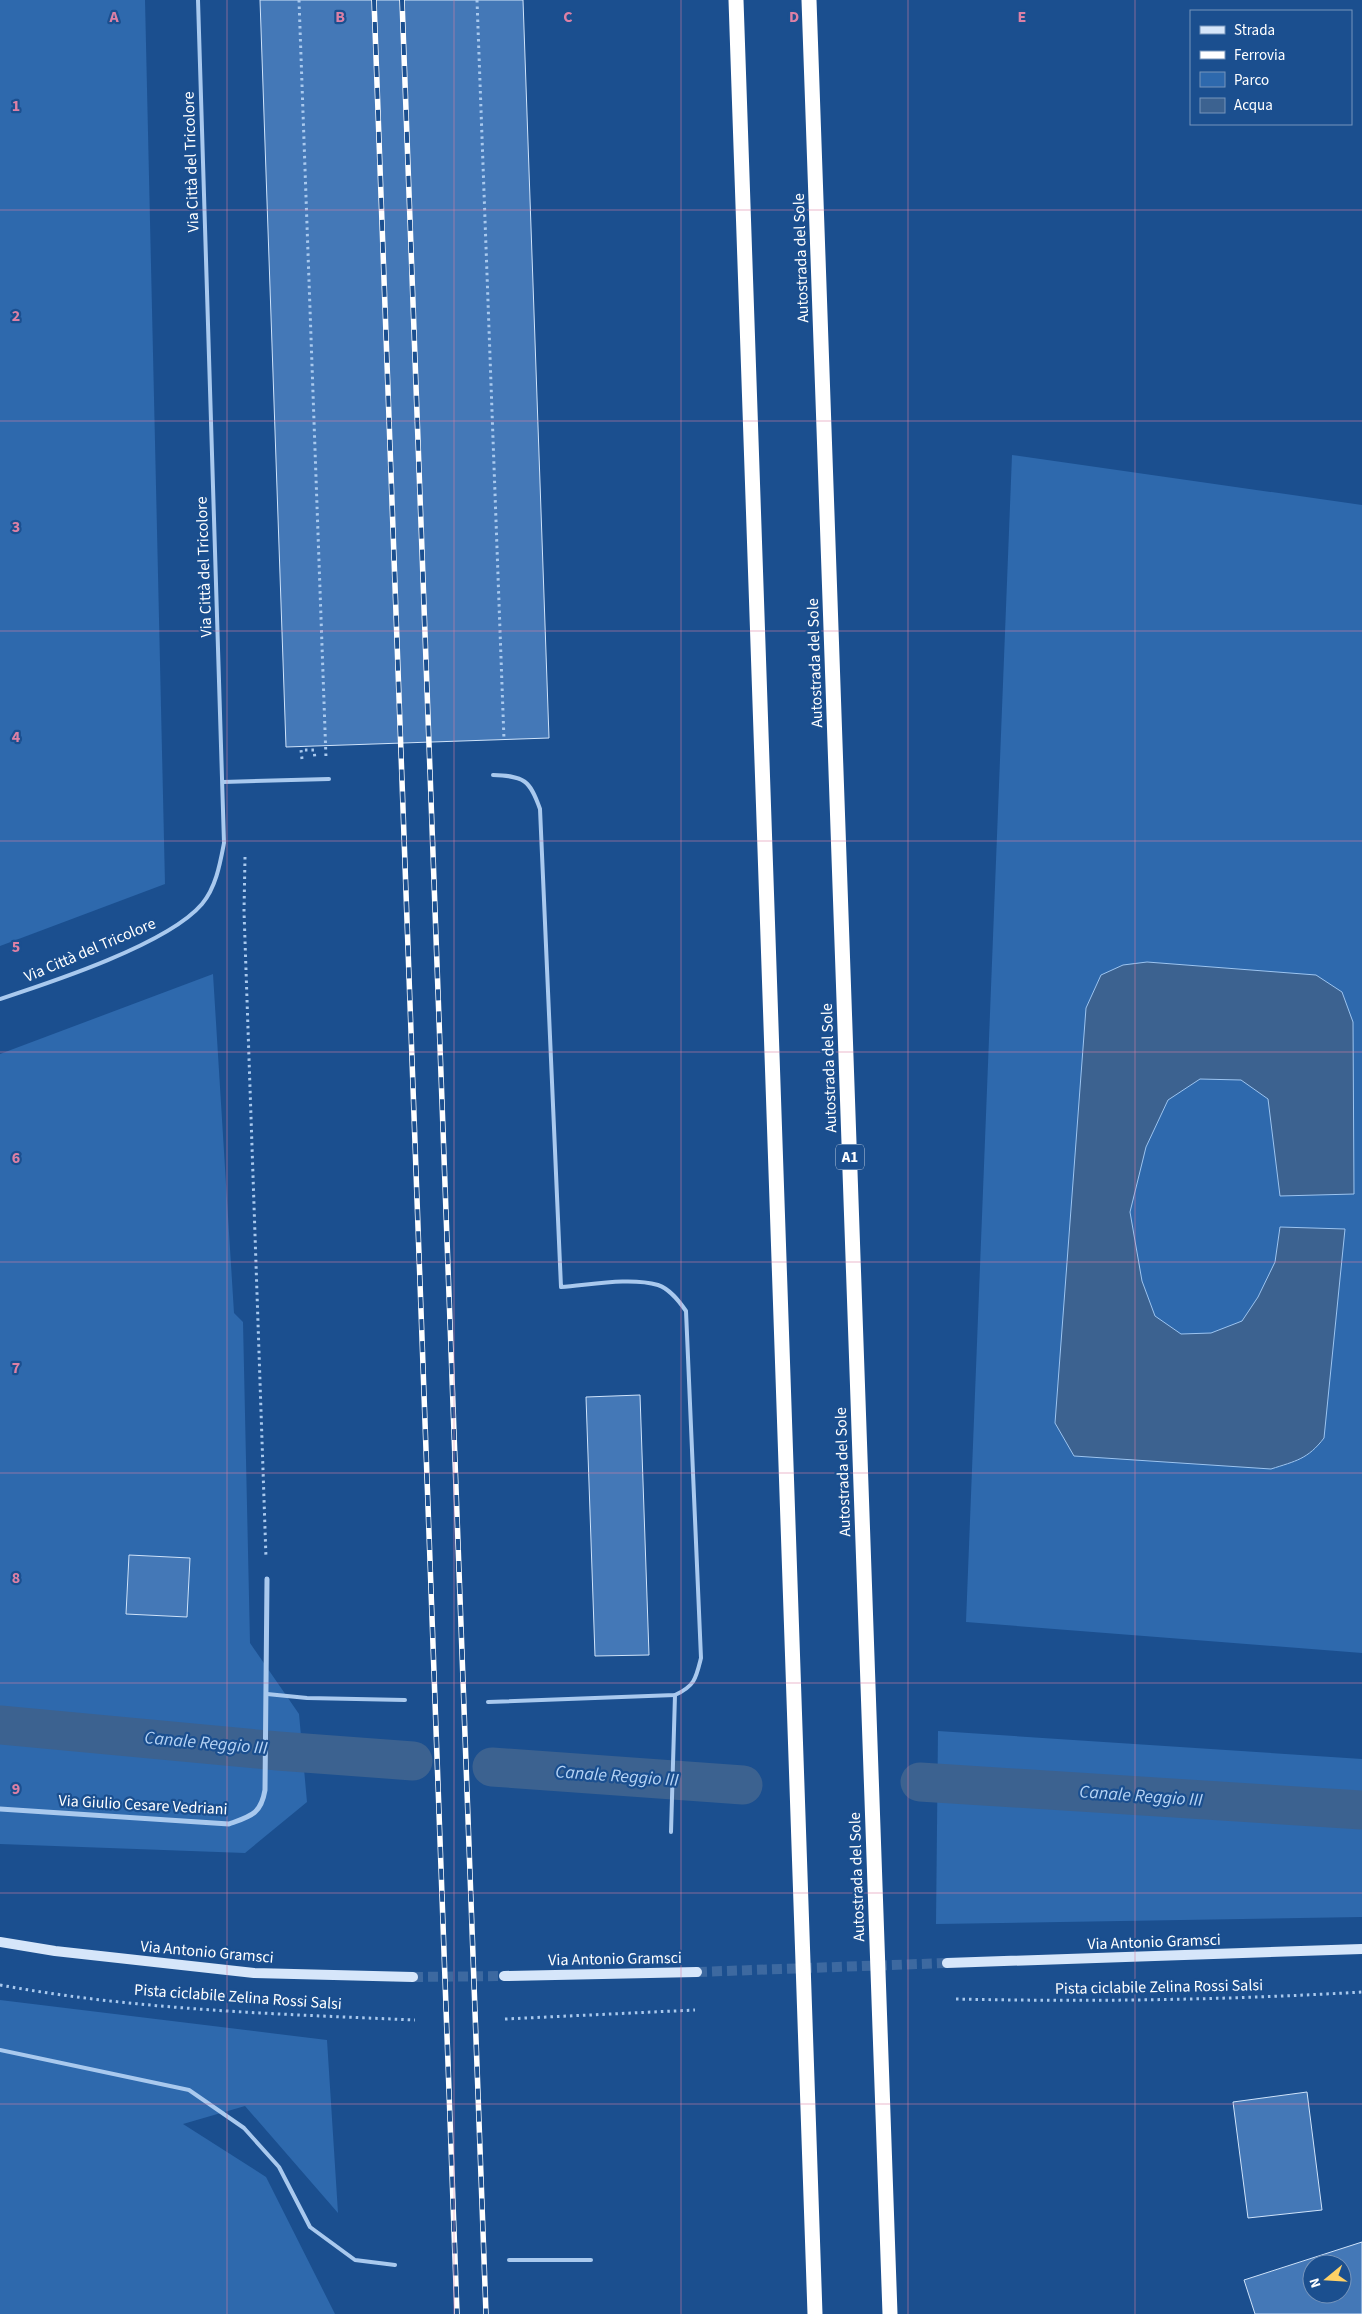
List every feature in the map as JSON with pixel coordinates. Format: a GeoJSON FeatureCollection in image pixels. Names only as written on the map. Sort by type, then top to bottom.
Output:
{"type":"FeatureCollection","features":[{"type":"Feature","properties":{"kind":"highway"},"geometry":{"type":"LineString","coordinates":[[736,0],[815,2314]]}},
{"type":"Feature","properties":{"kind":"highway","name":"Autostrada del Sole"},"geometry":{"type":"LineString","coordinates":[[810,0],[890,2314]]}},
{"type":"Feature","properties":{"kind":"street","name":"Via Giulio Cesare Vedriani"},"geometry":{"type":"LineString","coordinates":[[0,1809],[229,1824],[253,1815],[263,1803],[265,1790],[267,1713],[266,1579]]}},
{"type":"Feature","properties":{"kind":"street","name":"Via Antonio Gramsci"},"geometry":{"type":"LineString","coordinates":[[0,1942],[55,1951],[254,1973],[413,1977]]}},
{"type":"Feature","properties":{"kind":"street","name":"Via Antonio Gramsci"},"geometry":{"type":"LineString","coordinates":[[947,1963],[1362,1949]]}},
{"type":"Feature","properties":{"kind":"street","name":"Via Antonio Gramsci"},"geometry":{"type":"LineString","coordinates":[[504,1976],[697,1972]]}},
{"type":"Feature","properties":{"kind":"lane","name":"Via Città del Tricolore"},"geometry":{"type":"LineString","coordinates":[[0,999],[101,962],[159,935],[183,921],[203,903],[217,875],[224,843],[224,782],[198,0]]}},
{"type":"Feature","properties":{"kind":"lane"},"geometry":{"type":"LineString","coordinates":[[488,1702],[675,1695],[686,1690],[696,1679],[701,1658],[686,1310],[676,1297],[659,1286],[636,1282],[561,1286],[540,809],[533,789],[516,776],[493,775]]}},
{"type":"Feature","properties":{"kind":"lane"},"geometry":{"type":"LineString","coordinates":[[224,782],[329,779]]}},
{"type":"Feature","properties":{"kind":"lane"},"geometry":{"type":"LineString","coordinates":[[267,1694],[307,1698],[405,1700]]}},
{"type":"Feature","properties":{"kind":"lane"},"geometry":{"type":"LineString","coordinates":[[671,1832],[675,1695]]}},
{"type":"Feature","properties":{"kind":"lane"},"geometry":{"type":"LineString","coordinates":[[0,2050],[189,2090],[244,2128],[279,2167],[310,2228],[355,2260],[395,2265]]}},
{"type":"Feature","properties":{"kind":"lane"},"geometry":{"type":"LineString","coordinates":[[509,2260],[591,2260]]}},
{"type":"Feature","properties":{"kind":"path"},"geometry":{"type":"LineString","coordinates":[[299,0],[326,746]]}},
{"type":"Feature","properties":{"kind":"path"},"geometry":{"type":"LineString","coordinates":[[477,0],[504,740]]}},
{"type":"Feature","properties":{"kind":"path"},"geometry":{"type":"LineString","coordinates":[[245,851],[244,921],[266,1579]]}},
{"type":"Feature","properties":{"kind":"path","name":"Pista ciclabile Zelina Rossi Salsi"},"geometry":{"type":"LineString","coordinates":[[0,1985],[38,1992],[197,2010],[415,2020]]}},
{"type":"Feature","properties":{"kind":"path","name":"Pista ciclabile Zelina Rossi Salsi"},"geometry":{"type":"LineString","coordinates":[[956,1999],[1096,2002],[1256,1998],[1362,1992]]}},
{"type":"Feature","properties":{"kind":"path"},"geometry":{"type":"LineString","coordinates":[[505,2019],[695,2010]]}},
{"type":"Feature","properties":{"kind":"green space"},"geometry":{"type":"Polygon","coordinates":[[[0,0],[145,0],[165,884],[0,946],[0,0]]]}},
{"type":"Feature","properties":{"kind":"green space"},"geometry":{"type":"Polygon","coordinates":[[[1012,455],[1362,505],[1362,1653],[966,1622],[1012,455]]]}},
{"type":"Feature","properties":{"kind":"green space"},"geometry":{"type":"Polygon","coordinates":[[[213,974],[234,1313],[243,1322],[250,1643],[299,1714],[307,1802],[245,1853],[0,1844],[0,1054],[213,974]]]}},
{"type":"Feature","properties":{"kind":"green space"},"geometry":{"type":"Polygon","coordinates":[[[938,1731],[1362,1759],[1362,1917],[936,1924],[938,1731]]]}},
{"type":"Feature","properties":{"kind":"green space"},"geometry":{"type":"Polygon","coordinates":[[[0,2000],[327,2040],[338,2213],[245,2106],[183,2124],[266,2177],[335,2314],[0,2314],[0,2000]]]}},
{"type":"Feature","properties":{"kind":"water"},"geometry":{"type":"Polygon","coordinates":[[[1147,962],[1316,975],[1342,992],[1353,1022],[1354,1194],[1280,1196],[1268,1099],[1241,1080],[1200,1079],[1168,1100],[1146,1147],[1130,1212],[1142,1281],[1155,1316],[1181,1334],[1211,1333],[1242,1321],[1258,1297],[1275,1262],[1280,1227],[1345,1229],[1324,1438],[1307,1455],[1271,1469],[1074,1456],[1055,1423],[1086,1008],[1101,975],[1123,965],[1147,962]]]}},
{"type":"Feature","properties":{"kind":"building"},"geometry":{"type":"Polygon","coordinates":[[[260,0],[523,0],[549,738],[286,747],[260,0]]]}},
{"type":"Feature","properties":{"kind":"building"},"geometry":{"type":"Polygon","coordinates":[[[640,1395],[649,1655],[595,1656],[586,1397],[640,1395]]]}},
{"type":"Feature","properties":{"kind":"building"},"geometry":{"type":"Polygon","coordinates":[[[129,1555],[190,1558],[187,1617],[126,1614],[129,1555]]]}},
{"type":"Feature","properties":{"kind":"building"},"geometry":{"type":"Polygon","coordinates":[[[1307,2092],[1322,2210],[1248,2218],[1233,2102],[1307,2092]]]}},
{"type":"Feature","properties":{"kind":"building"},"geometry":{"type":"Polygon","coordinates":[[[1362,2242],[1362,2314],[1255,2314],[1244,2280],[1302,2261],[1302,2304],[1352,2304],[1352,2254],[1325,2254],[1362,2242]]]}},
{"type":"Feature","properties":{"kind":"waterway","name":"Canale Reggio III"},"geometry":{"type":"LineString","coordinates":[[0,1725],[278,1751],[413,1761]]}},
{"type":"Feature","properties":{"kind":"waterway","name":"Canale Reggio III"},"geometry":{"type":"LineString","coordinates":[[492,1767],[743,1785]]}},
{"type":"Feature","properties":{"kind":"waterway","name":"Canale Reggio III"},"geometry":{"type":"LineString","coordinates":[[920,1782],[1362,1810]]}},
{"type":"Feature","properties":{"kind":"tunnel"},"geometry":{"type":"LineString","coordinates":[[697,1972],[947,1963]]}},
{"type":"Feature","properties":{"kind":"tunnel"},"geometry":{"type":"LineString","coordinates":[[413,1977],[504,1976]]}},
{"type":"Feature","properties":{"kind":"railway"},"geometry":{"type":"LineString","coordinates":[[374,0],[457,2314]]}},
{"type":"Feature","properties":{"kind":"railway"},"geometry":{"type":"LineString","coordinates":[[402,0],[486,2314]]}}]}
